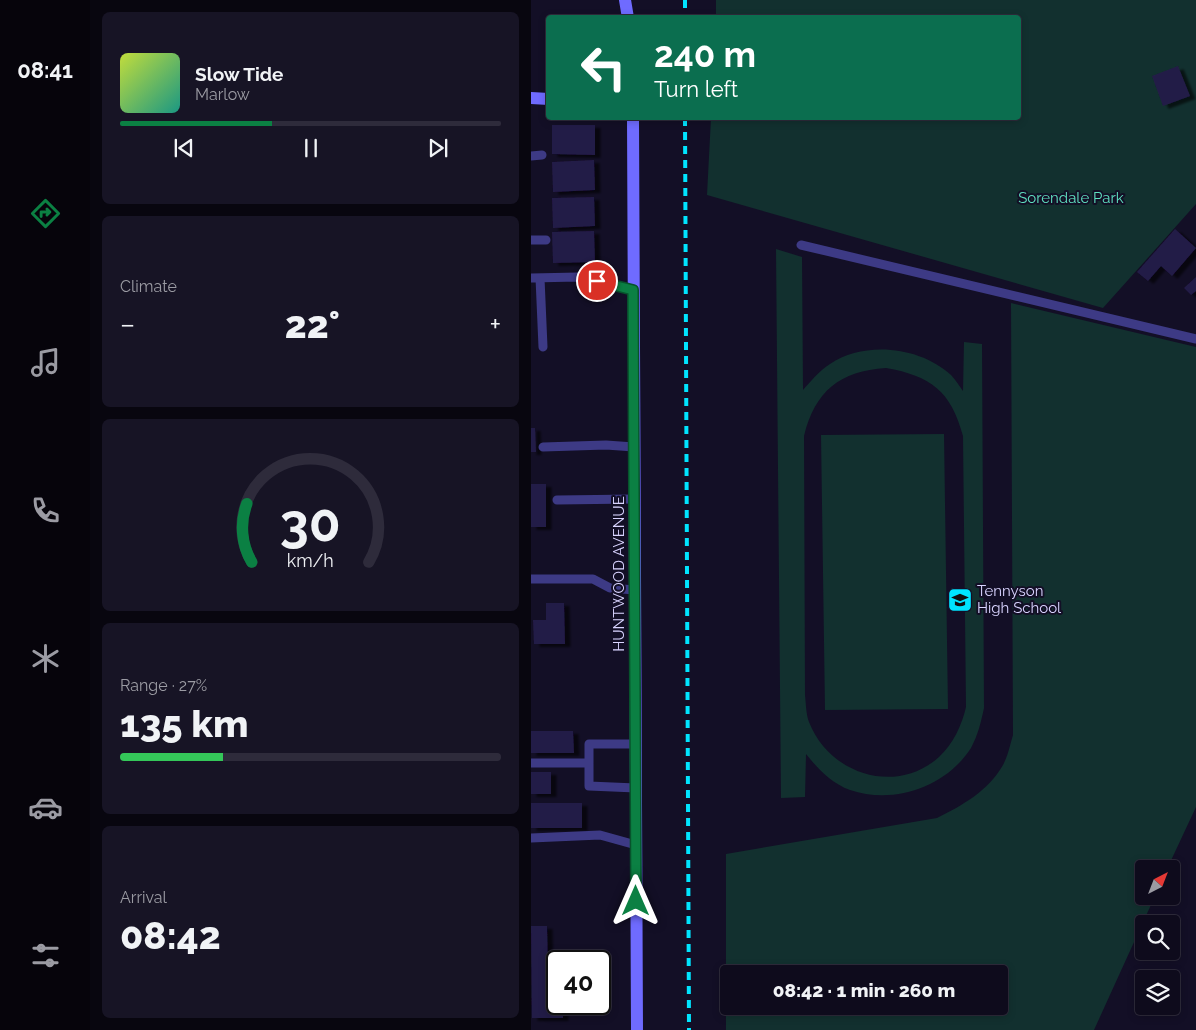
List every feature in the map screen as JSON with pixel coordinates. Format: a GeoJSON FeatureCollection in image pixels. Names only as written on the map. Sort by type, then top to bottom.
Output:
{"type":"FeatureCollection","features":[{"type":"Feature","properties":{"kind":"street"},"geometry":{"type":"LineString","coordinates":[[625,0],[628,15]]}},
{"type":"Feature","properties":{"kind":"street"},"geometry":{"type":"LineString","coordinates":[[531,98],[546,98]]}},
{"type":"Feature","properties":{"kind":"street","name":"HUNTWOOD AVENUE"},"geometry":{"type":"LineString","coordinates":[[633,120],[637,1030]]}},
{"type":"Feature","properties":{"kind":"lane"},"geometry":{"type":"LineString","coordinates":[[531,156],[542,155]]}},
{"type":"Feature","properties":{"kind":"lane"},"geometry":{"type":"LineString","coordinates":[[531,240],[546,240]]}},
{"type":"Feature","properties":{"kind":"lane"},"geometry":{"type":"LineString","coordinates":[[801,245],[1196,339]]}},
{"type":"Feature","properties":{"kind":"lane"},"geometry":{"type":"LineString","coordinates":[[543,347],[536,278],[578,277],[633,290]]}},
{"type":"Feature","properties":{"kind":"lane"},"geometry":{"type":"LineString","coordinates":[[543,447],[606,445],[634,447]]}},
{"type":"Feature","properties":{"kind":"lane"},"geometry":{"type":"LineString","coordinates":[[557,500],[634,499]]}},
{"type":"Feature","properties":{"kind":"lane"},"geometry":{"type":"LineString","coordinates":[[531,578],[593,579],[610,588],[635,590]]}},
{"type":"Feature","properties":{"kind":"lane"},"geometry":{"type":"LineString","coordinates":[[636,744],[589,744],[589,786],[636,788]]}},
{"type":"Feature","properties":{"kind":"lane"},"geometry":{"type":"LineString","coordinates":[[531,763],[589,763]]}},
{"type":"Feature","properties":{"kind":"lane"},"geometry":{"type":"LineString","coordinates":[[531,838],[599,835],[636,845]]}},
{"type":"Feature","properties":{"kind":"green space","name":"Sorendale Park"},"geometry":{"type":"Polygon","coordinates":[[[716,0],[1196,0],[1196,204],[1103,308],[707,195],[711,120],[1021,120],[1021,15],[716,15],[716,0]]]}},
{"type":"Feature","properties":{"kind":"green space"},"geometry":{"type":"Polygon","coordinates":[[[776,249],[802,257],[803,390],[819,373],[844,356],[859,352],[892,350],[924,358],[939,366],[951,375],[963,391],[964,342],[982,344],[984,708],[971,748],[948,773],[933,782],[901,794],[884,795],[867,794],[850,790],[837,784],[825,775],[806,754],[805,797],[781,798],[776,249]],[[886,368],[870,370],[843,379],[832,386],[815,407],[804,436],[805,695],[808,719],[819,740],[832,755],[848,766],[865,774],[884,777],[903,775],[922,769],[939,757],[949,746],[956,734],[966,707],[963,436],[952,408],[937,388],[927,381],[902,371],[886,368]]]}},
{"type":"Feature","properties":{"kind":"green space"},"geometry":{"type":"Polygon","coordinates":[[[1011,303],[1196,347],[1196,807],[1171,860],[1135,860],[1135,905],[1151,905],[1146,915],[1135,915],[1135,940],[1094,1030],[726,1030],[726,1015],[1008,1015],[1008,965],[726,965],[726,854],[937,818],[956,808],[982,790],[997,774],[1008,754],[1013,735],[1011,303]]]}},
{"type":"Feature","properties":{"kind":"green space"},"geometry":{"type":"Polygon","coordinates":[[[944,434],[948,709],[825,710],[821,435],[944,434]]]}},
{"type":"Feature","properties":{"kind":"building"},"geometry":{"type":"Polygon","coordinates":[[[1178,66],[1190,96],[1163,106],[1152,76],[1178,66]]]}},
{"type":"Feature","properties":{"kind":"building"},"geometry":{"type":"Polygon","coordinates":[[[552,125],[595,125],[595,155],[552,154],[552,125]]]}},
{"type":"Feature","properties":{"kind":"building"},"geometry":{"type":"Polygon","coordinates":[[[594,160],[595,190],[553,192],[552,162],[594,160]]]}},
{"type":"Feature","properties":{"kind":"building"},"geometry":{"type":"Polygon","coordinates":[[[594,197],[595,226],[553,228],[552,198],[594,197]]]}},
{"type":"Feature","properties":{"kind":"building"},"geometry":{"type":"Polygon","coordinates":[[[1175,229],[1196,248],[1172,276],[1161,266],[1148,281],[1137,272],[1175,229]]]}},
{"type":"Feature","properties":{"kind":"building"},"geometry":{"type":"Polygon","coordinates":[[[594,231],[595,262],[553,263],[552,232],[594,231]]]}},
{"type":"Feature","properties":{"kind":"building"},"geometry":{"type":"Polygon","coordinates":[[[1196,277],[1196,291],[1191,295],[1184,288],[1196,277]]]}},
{"type":"Feature","properties":{"kind":"building"},"geometry":{"type":"Polygon","coordinates":[[[531,428],[535,428],[536,452],[531,452],[531,428]]]}},
{"type":"Feature","properties":{"kind":"building"},"geometry":{"type":"Polygon","coordinates":[[[531,484],[546,484],[546,527],[531,527],[531,484]]]}},
{"type":"Feature","properties":{"kind":"building"},"geometry":{"type":"Polygon","coordinates":[[[546,603],[564,603],[565,644],[534,644],[533,620],[546,620],[546,603]]]}},
{"type":"Feature","properties":{"kind":"building"},"geometry":{"type":"Polygon","coordinates":[[[531,731],[573,731],[574,753],[531,753],[531,731]]]}},
{"type":"Feature","properties":{"kind":"building"},"geometry":{"type":"Polygon","coordinates":[[[531,772],[551,772],[551,794],[531,794],[531,772]]]}},
{"type":"Feature","properties":{"kind":"building"},"geometry":{"type":"Polygon","coordinates":[[[531,803],[582,803],[582,828],[531,828],[531,803]]]}},
{"type":"Feature","properties":{"kind":"building"},"geometry":{"type":"Polygon","coordinates":[[[531,926],[547,926],[546,1015],[563,1015],[563,1018],[532,1018],[531,926]]]}},
{"type":"Feature","properties":{"kind":"railway"},"geometry":{"type":"LineString","coordinates":[[685,0],[685,15]]}},
{"type":"Feature","properties":{"kind":"railway"},"geometry":{"type":"LineString","coordinates":[[685,120],[689,1030]]}},
{"type":"Feature","properties":{"kind":"place","name":"Tennyson High School"},"geometry":{"type":"Point","coordinates":[960,600]}},
{"type":"Feature","properties":{"kind":"route"},"geometry":{"type":"LineString","coordinates":[[597,281],[633,290],[636,901]]}}]}
